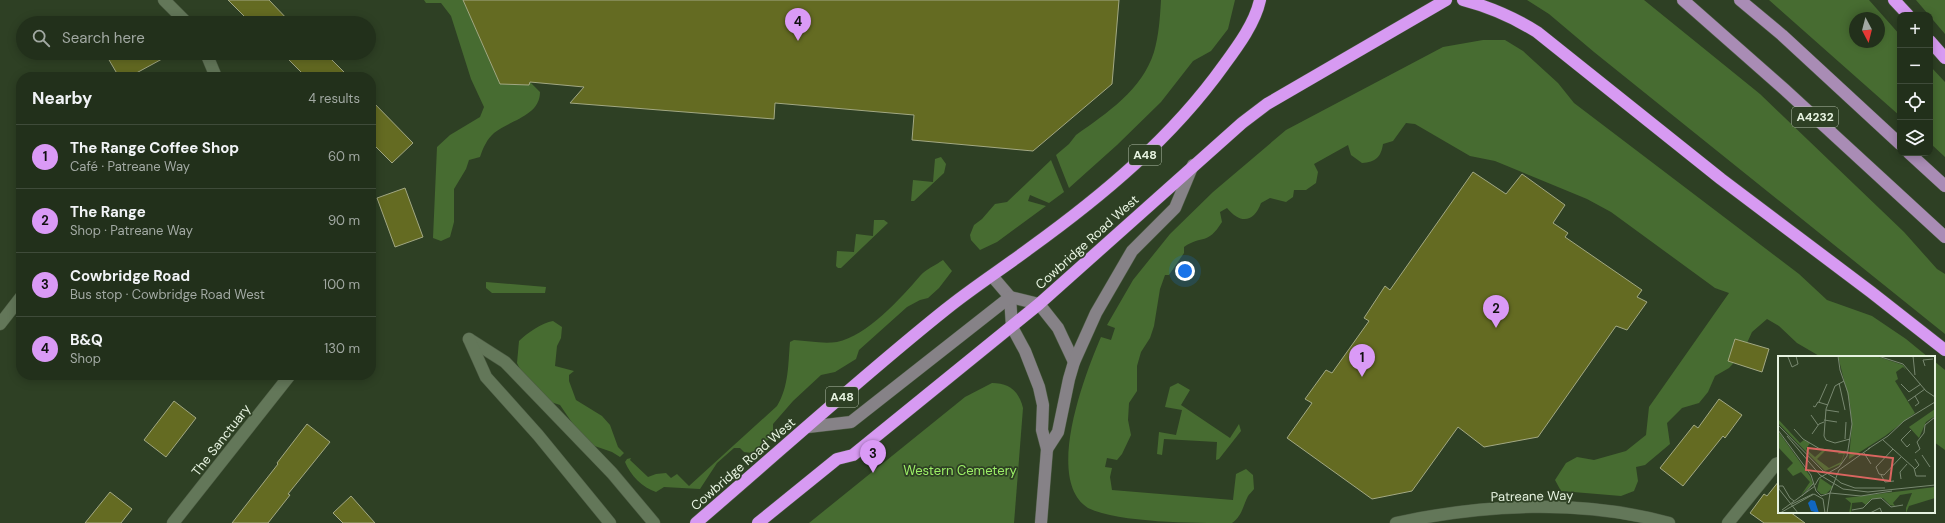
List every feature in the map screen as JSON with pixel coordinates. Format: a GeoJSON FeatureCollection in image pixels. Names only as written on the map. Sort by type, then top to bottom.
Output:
{"type":"FeatureCollection","features":[{"type":"Feature","properties":{"kind":"highway","name":"Cowbridge Road West"},"geometry":{"type":"LineString","coordinates":[[696,523],[943,311],[992,276],[1112,184],[1150,151],[1192,106],[1215,78],[1251,23],[1260,0]]}},
{"type":"Feature","properties":{"kind":"highway","name":"Cowbridge Road West"},"geometry":{"type":"LineString","coordinates":[[758,523],[837,459],[853,455],[1012,326],[1242,122],[1267,104],[1446,0]]}},
{"type":"Feature","properties":{"kind":"highway"},"geometry":{"type":"LineString","coordinates":[[1463,0],[1512,16],[1537,32],[1721,179],[1945,350]]}},
{"type":"Feature","properties":{"kind":"highway"},"geometry":{"type":"LineString","coordinates":[[1894,0],[1905,12]]}},
{"type":"Feature","properties":{"kind":"highway"},"geometry":{"type":"LineString","coordinates":[[1933,44],[1945,58]]}},
{"type":"Feature","properties":{"kind":"main road","name":"A4232"},"geometry":{"type":"LineString","coordinates":[[1683,0],[1784,88],[1945,237]]}},
{"type":"Feature","properties":{"kind":"main road","name":"A4232"},"geometry":{"type":"LineString","coordinates":[[1740,0],[1782,35],[1897,141]]}},
{"type":"Feature","properties":{"kind":"main road"},"geometry":{"type":"LineString","coordinates":[[1913,156],[1945,186]]}},
{"type":"Feature","properties":{"kind":"street"},"geometry":{"type":"LineString","coordinates":[[164,0],[179,16]]}},
{"type":"Feature","properties":{"kind":"street"},"geometry":{"type":"LineString","coordinates":[[209,60],[214,72]]}},
{"type":"Feature","properties":{"kind":"street"},"geometry":{"type":"LineString","coordinates":[[1047,449],[1058,432],[1064,397],[1074,362],[1096,313],[1132,251],[1175,208],[1194,164]]}},
{"type":"Feature","properties":{"kind":"street"},"geometry":{"type":"LineString","coordinates":[[992,276],[1010,297],[1038,304],[1055,325],[1074,362]]}},
{"type":"Feature","properties":{"kind":"street"},"geometry":{"type":"LineString","coordinates":[[1010,297],[1012,326],[1025,351],[1039,387],[1043,405],[1042,430],[1047,449],[1041,523]]}},
{"type":"Feature","properties":{"kind":"street","name":"Cowbridge Road West"},"geometry":{"type":"LineString","coordinates":[[808,427],[851,422],[1010,297]]}},
{"type":"Feature","properties":{"kind":"street"},"geometry":{"type":"LineString","coordinates":[[0,324],[16,303]]}},
{"type":"Feature","properties":{"kind":"street"},"geometry":{"type":"LineString","coordinates":[[610,523],[538,434],[486,378],[469,339],[504,362],[612,473],[654,523]]}},
{"type":"Feature","properties":{"kind":"street","name":"The Sanctuary"},"geometry":{"type":"LineString","coordinates":[[173,523],[286,380]]}},
{"type":"Feature","properties":{"kind":"street"},"geometry":{"type":"LineString","coordinates":[[1728,523],[1778,463]]}},
{"type":"Feature","properties":{"kind":"street","name":"Patreane Way"},"geometry":{"type":"LineString","coordinates":[[1396,523],[1453,513],[1534,508],[1611,512],[1669,523]]}},
{"type":"Feature","properties":{"kind":"green space"},"geometry":{"type":"Polygon","coordinates":[[[424,0],[463,0],[500,84],[529,85],[530,82],[540,92],[539,100],[530,112],[494,133],[489,138],[482,150],[480,157],[469,160],[466,169],[454,189],[454,222],[450,237],[441,241],[433,238],[437,147],[450,135],[480,117],[484,107],[471,79],[451,16],[441,3],[426,3],[424,0]]]}},
{"type":"Feature","properties":{"kind":"green space"},"geometry":{"type":"Polygon","coordinates":[[[1161,0],[1235,0],[1228,29],[1211,51],[1193,61],[1161,102],[1117,145],[1069,188],[1056,155],[1069,144],[1076,135],[1122,100],[1141,78],[1148,66],[1156,46],[1161,0]]]}},
{"type":"Feature","properties":{"kind":"green space"},"geometry":{"type":"Polygon","coordinates":[[[1527,0],[1644,0],[1760,94],[1904,232],[1937,269],[1945,274],[1945,334],[1594,52],[1549,14],[1527,0]]]}},
{"type":"Feature","properties":{"kind":"green space"},"geometry":{"type":"Polygon","coordinates":[[[1769,0],[1869,0],[1880,12],[1849,12],[1849,48],[1885,48],[1885,18],[1897,32],[1897,113],[1769,0]]]}},
{"type":"Feature","properties":{"kind":"green space"},"geometry":{"type":"Polygon","coordinates":[[[1916,0],[1945,0],[1945,34],[1933,20],[1933,12],[1926,12],[1916,0]]]}},
{"type":"Feature","properties":{"kind":"green space"},"geometry":{"type":"Polygon","coordinates":[[[1483,40],[1505,40],[1523,51],[1558,83],[1574,103],[1799,274],[1827,300],[1872,316],[1906,339],[1927,356],[1819,356],[1797,343],[1779,326],[1767,319],[1752,332],[1742,354],[1729,368],[1715,376],[1708,392],[1699,403],[1682,408],[1667,423],[1670,444],[1645,465],[1636,467],[1638,481],[1634,491],[1621,496],[1561,491],[1555,480],[1566,463],[1577,457],[1594,460],[1626,451],[1646,435],[1649,407],[1729,293],[1715,288],[1611,212],[1587,199],[1495,161],[1470,156],[1415,124],[1406,123],[1393,141],[1383,144],[1381,152],[1374,160],[1362,163],[1351,155],[1348,145],[1314,164],[1318,172],[1316,183],[1306,190],[1294,190],[1293,197],[1286,202],[1270,198],[1261,203],[1258,210],[1251,218],[1246,219],[1237,217],[1227,208],[1220,212],[1222,222],[1217,229],[1208,237],[1190,243],[1184,247],[1184,253],[1169,275],[1165,275],[1160,289],[1154,326],[1150,338],[1141,352],[1137,366],[1137,391],[1129,403],[1128,420],[1131,435],[1122,454],[1117,460],[1107,458],[1105,467],[1112,468],[1110,477],[1112,490],[1233,500],[1236,474],[1246,469],[1253,475],[1254,489],[1248,496],[1238,517],[1232,523],[1158,521],[1119,517],[1088,508],[1075,494],[1069,475],[1069,451],[1072,426],[1086,375],[1101,337],[1111,340],[1115,328],[1107,325],[1133,280],[1170,234],[1213,192],[1286,130],[1443,47],[1483,40]]]}},
{"type":"Feature","properties":{"kind":"green space"},"geometry":{"type":"Polygon","coordinates":[[[1933,69],[1945,82],[1945,157],[1933,146],[1933,69]]]}},
{"type":"Feature","properties":{"kind":"green space"},"geometry":{"type":"Polygon","coordinates":[[[941,157],[946,164],[944,173],[914,201],[911,201],[913,180],[933,182],[935,159],[941,157]]]}},
{"type":"Feature","properties":{"kind":"green space"},"geometry":{"type":"Polygon","coordinates":[[[1051,160],[1064,192],[1049,203],[1030,195],[1028,201],[1046,206],[997,242],[980,250],[971,240],[970,235],[974,225],[982,219],[995,204],[1007,202],[1051,160]]]}},
{"type":"Feature","properties":{"kind":"green space"},"geometry":{"type":"Polygon","coordinates":[[[874,220],[884,220],[888,223],[841,268],[838,268],[836,266],[837,251],[854,252],[856,234],[873,236],[874,220]]]}},
{"type":"Feature","properties":{"kind":"green space"},"geometry":{"type":"Polygon","coordinates":[[[943,260],[952,271],[939,288],[928,298],[920,300],[907,307],[859,350],[856,359],[835,372],[821,375],[793,401],[773,424],[773,430],[769,439],[752,453],[744,452],[740,448],[734,448],[717,463],[700,489],[664,487],[656,492],[642,484],[630,472],[625,462],[627,459],[631,458],[630,460],[648,477],[666,473],[671,478],[677,474],[689,486],[777,406],[786,383],[790,342],[794,340],[832,343],[860,332],[883,315],[922,274],[943,260]]]}},
{"type":"Feature","properties":{"kind":"green space"},"geometry":{"type":"Polygon","coordinates":[[[486,282],[546,287],[545,293],[492,293],[486,288],[486,282]]]}},
{"type":"Feature","properties":{"kind":"green space"},"geometry":{"type":"Polygon","coordinates":[[[553,321],[562,327],[561,338],[557,346],[555,366],[574,371],[569,375],[569,381],[576,400],[602,416],[610,425],[618,447],[624,453],[620,457],[612,452],[586,443],[560,405],[551,402],[533,387],[517,363],[519,341],[535,329],[553,321]]]}},
{"type":"Feature","properties":{"kind":"green space"},"geometry":{"type":"Polygon","coordinates":[[[1935,362],[1945,370],[1945,450],[1935,443],[1935,362]]]}},
{"type":"Feature","properties":{"kind":"green space","name":"Western Cemetery"},"geometry":{"type":"Polygon","coordinates":[[[992,383],[1008,386],[1012,389],[1019,397],[1023,408],[1014,523],[809,523],[965,397],[992,383]]]}},
{"type":"Feature","properties":{"kind":"green space"},"geometry":{"type":"Polygon","coordinates":[[[1178,383],[1190,390],[1181,405],[1230,438],[1239,424],[1241,431],[1219,459],[1216,460],[1217,442],[1164,439],[1162,455],[1157,454],[1159,432],[1176,435],[1182,410],[1165,407],[1170,387],[1178,383]]]}},
{"type":"Feature","properties":{"kind":"building"},"geometry":{"type":"Polygon","coordinates":[[[228,0],[269,0],[284,16],[244,16],[228,0]]]}},
{"type":"Feature","properties":{"kind":"building"},"geometry":{"type":"Polygon","coordinates":[[[463,0],[1119,0],[1112,84],[1033,151],[912,140],[914,115],[775,103],[774,119],[570,103],[584,87],[530,82],[529,85],[500,84],[463,0]]]}},
{"type":"Feature","properties":{"kind":"building"},"geometry":{"type":"Polygon","coordinates":[[[109,60],[160,60],[138,72],[116,72],[109,60]]]}},
{"type":"Feature","properties":{"kind":"building"},"geometry":{"type":"Polygon","coordinates":[[[289,60],[332,60],[344,72],[301,72],[289,60]]]}},
{"type":"Feature","properties":{"kind":"building"},"geometry":{"type":"Polygon","coordinates":[[[376,105],[413,143],[392,163],[376,147],[376,105]]]}},
{"type":"Feature","properties":{"kind":"building"},"geometry":{"type":"Polygon","coordinates":[[[1473,172],[1506,194],[1522,174],[1565,205],[1553,223],[1568,233],[1565,237],[1642,290],[1637,297],[1647,302],[1627,330],[1616,326],[1538,437],[1484,447],[1458,427],[1412,491],[1372,499],[1287,438],[1312,403],[1305,399],[1326,370],[1332,373],[1369,321],[1364,318],[1385,286],[1390,290],[1473,172]]]}},
{"type":"Feature","properties":{"kind":"building"},"geometry":{"type":"Polygon","coordinates":[[[405,188],[423,237],[395,247],[377,198],[405,188]]]}},
{"type":"Feature","properties":{"kind":"building"},"geometry":{"type":"Polygon","coordinates":[[[1735,339],[1769,349],[1762,372],[1728,361],[1735,339]]]}},
{"type":"Feature","properties":{"kind":"building"},"geometry":{"type":"Polygon","coordinates":[[[1719,399],[1742,415],[1725,438],[1723,436],[1683,486],[1660,468],[1694,425],[1698,428],[1719,399]]]}},
{"type":"Feature","properties":{"kind":"building"},"geometry":{"type":"Polygon","coordinates":[[[174,401],[196,418],[166,457],[144,440],[174,401]]]}},
{"type":"Feature","properties":{"kind":"building"},"geometry":{"type":"Polygon","coordinates":[[[307,424],[330,442],[288,494],[290,495],[268,523],[232,523],[278,464],[277,463],[307,424]]]}},
{"type":"Feature","properties":{"kind":"building"},"geometry":{"type":"Polygon","coordinates":[[[1778,482],[1778,513],[1791,513],[1805,523],[1764,523],[1750,513],[1764,494],[1767,496],[1778,482]]]}},
{"type":"Feature","properties":{"kind":"building"},"geometry":{"type":"Polygon","coordinates":[[[110,492],[132,509],[121,523],[85,523],[110,492]]]}},
{"type":"Feature","properties":{"kind":"building"},"geometry":{"type":"Polygon","coordinates":[[[351,496],[375,523],[343,523],[333,513],[351,496]]]}},
{"type":"Feature","properties":{"kind":"place","name":"B&Q"},"geometry":{"type":"Point","coordinates":[798,41]}},
{"type":"Feature","properties":{"kind":"place","name":"The Range"},"geometry":{"type":"Point","coordinates":[1496,328]}},
{"type":"Feature","properties":{"kind":"place","name":"The Range Coffee Shop"},"geometry":{"type":"Point","coordinates":[1362,377]}},
{"type":"Feature","properties":{"kind":"place","name":"Cowbridge Road"},"geometry":{"type":"Point","coordinates":[873,473]}}]}
